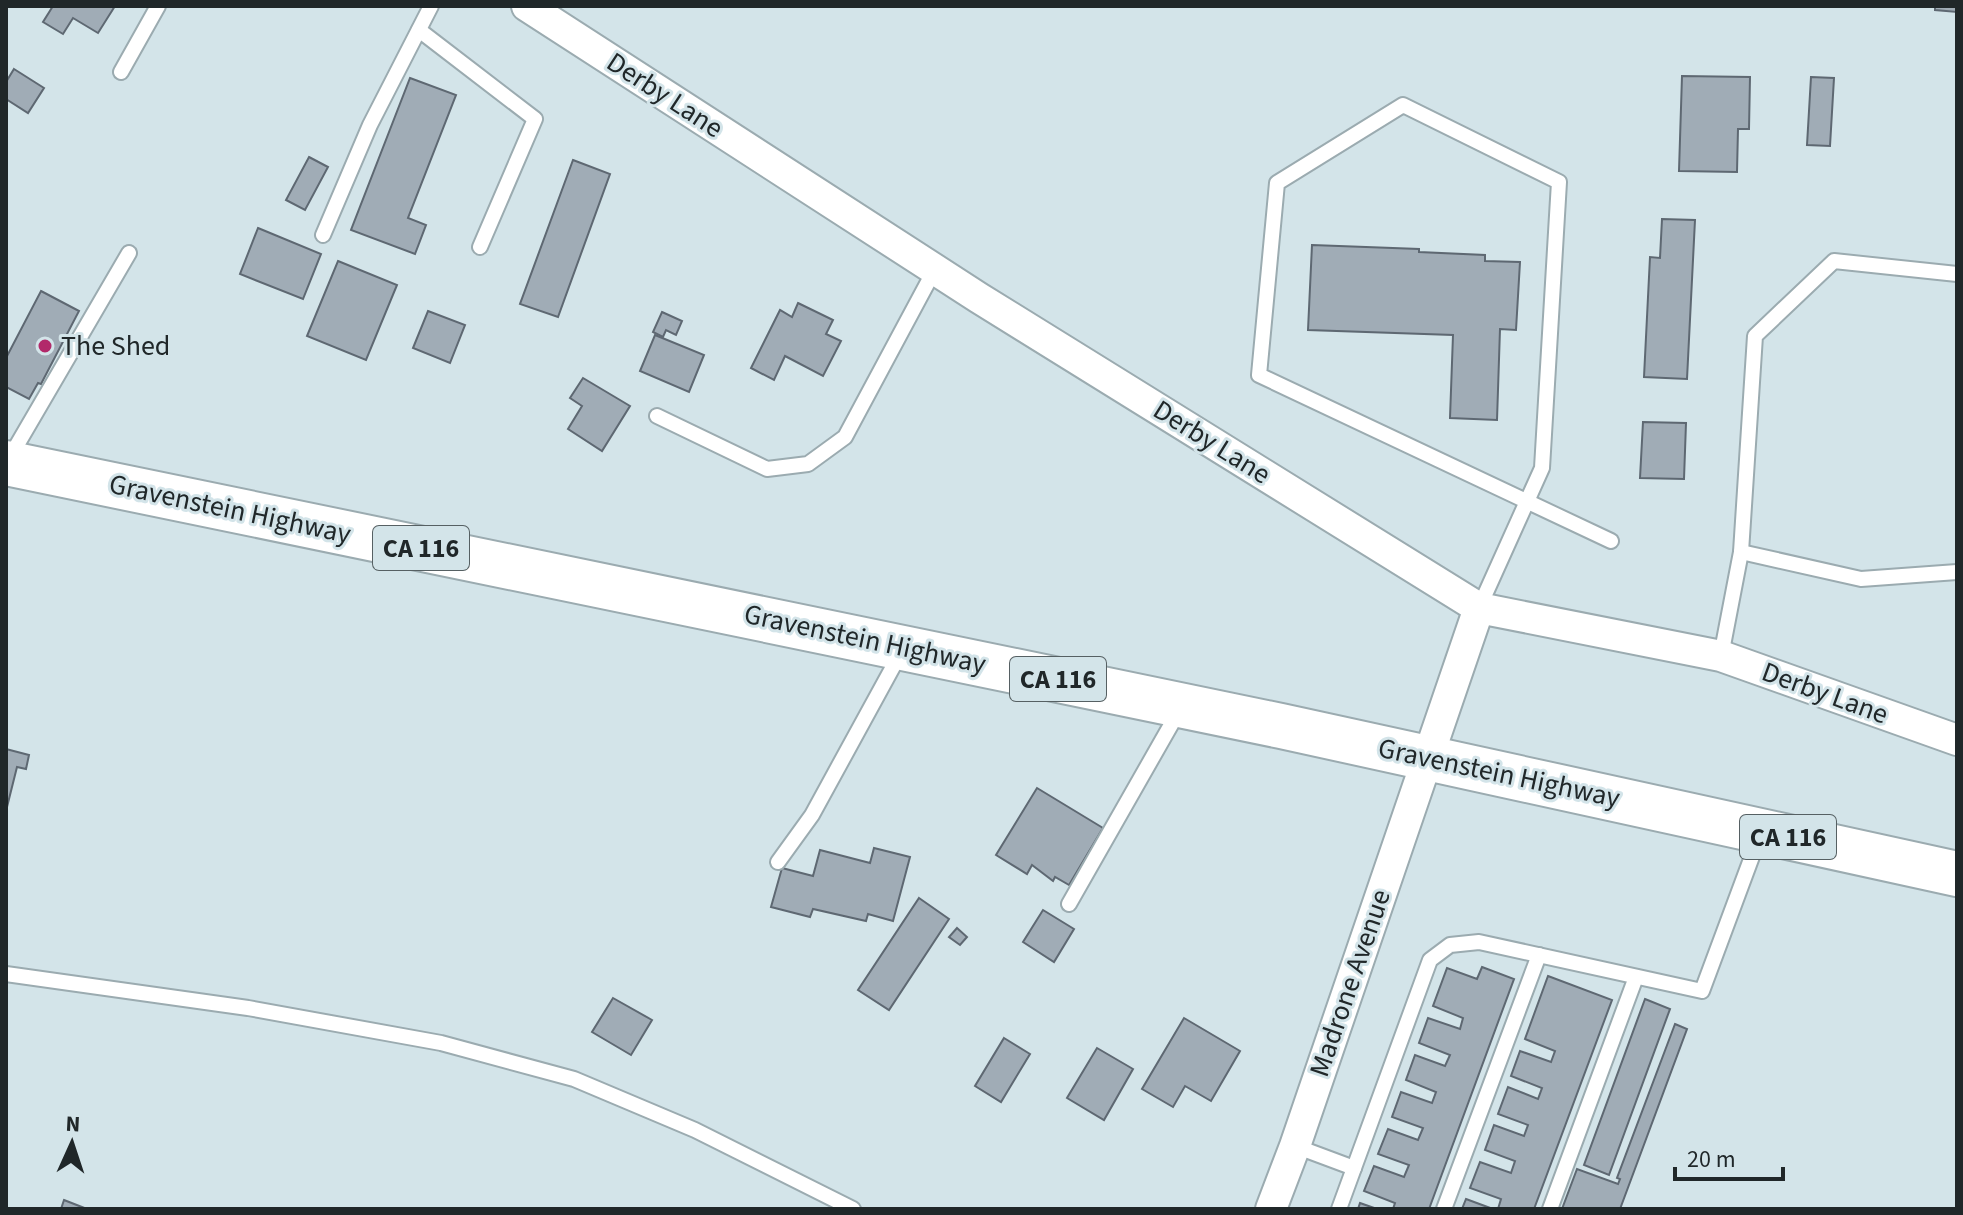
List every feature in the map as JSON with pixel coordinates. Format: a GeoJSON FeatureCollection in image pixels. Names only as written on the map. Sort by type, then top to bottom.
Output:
{"type":"FeatureCollection","features":[{"type":"Feature","properties":{"kind":"main road","name":"Gravenstein Highway"},"geometry":{"type":"LineString","coordinates":[[6,463],[904,646],[1957,874]]}},
{"type":"Feature","properties":{"kind":"street","name":"Derby Lane"},"geometry":{"type":"LineString","coordinates":[[527,6],[935,269],[1479,608],[1721,656],[1957,740]]}},
{"type":"Feature","properties":{"kind":"street","name":"Madrone Avenue"},"geometry":{"type":"LineString","coordinates":[[1271,1209],[1479,608]]}},
{"type":"Feature","properties":{"kind":"lane"},"geometry":{"type":"LineString","coordinates":[[121,72],[158,6]]}},
{"type":"Feature","properties":{"kind":"lane"},"geometry":{"type":"LineString","coordinates":[[323,235],[370,125],[431,6]]}},
{"type":"Feature","properties":{"kind":"lane"},"geometry":{"type":"LineString","coordinates":[[419,30],[535,119],[480,247]]}},
{"type":"Feature","properties":{"kind":"lane"},"geometry":{"type":"LineString","coordinates":[[1479,608],[1528,501],[1542,468],[1559,182],[1403,105],[1277,183],[1259,375],[1528,501],[1611,541]]}},
{"type":"Feature","properties":{"kind":"lane"},"geometry":{"type":"LineString","coordinates":[[6,463],[129,253]]}},
{"type":"Feature","properties":{"kind":"lane"},"geometry":{"type":"LineString","coordinates":[[1721,656],[1741,552],[1755,336],[1834,261],[1957,274]]}},
{"type":"Feature","properties":{"kind":"lane"},"geometry":{"type":"LineString","coordinates":[[657,416],[767,469],[808,464],[845,437],[935,269]]}},
{"type":"Feature","properties":{"kind":"lane"},"geometry":{"type":"LineString","coordinates":[[1741,552],[1861,579],[1957,572]]}},
{"type":"Feature","properties":{"kind":"lane"},"geometry":{"type":"LineString","coordinates":[[778,862],[812,815],[904,646]]}},
{"type":"Feature","properties":{"kind":"lane"},"geometry":{"type":"LineString","coordinates":[[1069,904],[1182,705]]}},
{"type":"Feature","properties":{"kind":"lane"},"geometry":{"type":"LineString","coordinates":[[1339,1209],[1430,960],[1450,945],[1479,942],[1702,991],[1762,831]]}},
{"type":"Feature","properties":{"kind":"lane"},"geometry":{"type":"LineString","coordinates":[[1444,1209],[1539,955]]}},
{"type":"Feature","properties":{"kind":"lane"},"geometry":{"type":"LineString","coordinates":[[6,974],[248,1008],[426,1040],[574,1079],[695,1130],[853,1209]]}},
{"type":"Feature","properties":{"kind":"lane"},"geometry":{"type":"LineString","coordinates":[[1550,1209],[1636,977]]}},
{"type":"Feature","properties":{"kind":"lane"},"geometry":{"type":"LineString","coordinates":[[1295,1146],[1354,1168]]}},
{"type":"Feature","properties":{"kind":"building"},"geometry":{"type":"Polygon","coordinates":[[[53,6],[115,6],[98,33],[73,18],[63,34],[43,22],[53,6]]]}},
{"type":"Feature","properties":{"kind":"building"},"geometry":{"type":"Polygon","coordinates":[[[1935,6],[1957,6],[1957,12],[1935,10],[1935,6]]]}},
{"type":"Feature","properties":{"kind":"building"},"geometry":{"type":"Polygon","coordinates":[[[14,69],[44,88],[28,113],[6,99],[6,82],[14,69]]]}},
{"type":"Feature","properties":{"kind":"building"},"geometry":{"type":"Polygon","coordinates":[[[1682,76],[1750,77],[1749,129],[1738,129],[1737,172],[1679,171],[1682,76]]]}},
{"type":"Feature","properties":{"kind":"building"},"geometry":{"type":"Polygon","coordinates":[[[1811,77],[1834,78],[1830,146],[1807,145],[1811,77]]]}},
{"type":"Feature","properties":{"kind":"building"},"geometry":{"type":"Polygon","coordinates":[[[410,78],[456,95],[408,218],[426,225],[415,254],[351,230],[410,78]]]}},
{"type":"Feature","properties":{"kind":"building"},"geometry":{"type":"Polygon","coordinates":[[[309,157],[328,167],[305,210],[286,200],[309,157]]]}},
{"type":"Feature","properties":{"kind":"building"},"geometry":{"type":"Polygon","coordinates":[[[573,160],[610,174],[558,317],[520,304],[573,160]]]}},
{"type":"Feature","properties":{"kind":"building"},"geometry":{"type":"Polygon","coordinates":[[[1662,219],[1695,220],[1687,379],[1644,377],[1650,257],[1660,258],[1662,219]]]}},
{"type":"Feature","properties":{"kind":"building"},"geometry":{"type":"Polygon","coordinates":[[[258,228],[321,254],[303,299],[240,274],[258,228]]]}},
{"type":"Feature","properties":{"kind":"building"},"geometry":{"type":"Polygon","coordinates":[[[1312,245],[1419,249],[1419,252],[1485,255],[1485,261],[1520,262],[1516,330],[1500,329],[1497,420],[1450,418],[1453,335],[1308,330],[1312,245]]]}},
{"type":"Feature","properties":{"kind":"building"},"geometry":{"type":"Polygon","coordinates":[[[338,261],[397,285],[366,360],[307,336],[338,261]]]}},
{"type":"Feature","properties":{"kind":"building"},"geometry":{"type":"Polygon","coordinates":[[[41,291],[79,311],[41,384],[38,383],[29,399],[6,387],[6,358],[41,291]]]}},
{"type":"Feature","properties":{"kind":"building"},"geometry":{"type":"Polygon","coordinates":[[[798,303],[833,320],[826,334],[841,341],[823,376],[785,356],[774,380],[751,368],[780,310],[792,317],[798,303]]]}},
{"type":"Feature","properties":{"kind":"building"},"geometry":{"type":"Polygon","coordinates":[[[428,311],[465,325],[450,363],[413,348],[428,311]]]}},
{"type":"Feature","properties":{"kind":"building"},"geometry":{"type":"Polygon","coordinates":[[[662,312],[682,321],[676,335],[666,330],[663,337],[653,332],[662,312]]]}},
{"type":"Feature","properties":{"kind":"building"},"geometry":{"type":"Polygon","coordinates":[[[655,335],[704,355],[689,392],[640,371],[655,335]]]}},
{"type":"Feature","properties":{"kind":"building"},"geometry":{"type":"Polygon","coordinates":[[[583,378],[630,406],[602,451],[568,429],[582,406],[570,398],[583,378]]]}},
{"type":"Feature","properties":{"kind":"building"},"geometry":{"type":"Polygon","coordinates":[[[1643,422],[1686,423],[1684,479],[1640,478],[1643,422]]]}},
{"type":"Feature","properties":{"kind":"building"},"geometry":{"type":"Polygon","coordinates":[[[6,749],[29,755],[26,769],[17,767],[6,811],[6,749]]]}},
{"type":"Feature","properties":{"kind":"building"},"geometry":{"type":"Polygon","coordinates":[[[1037,788],[1103,828],[1069,885],[1055,877],[1053,881],[1032,865],[1027,874],[996,855],[1037,788]]]}},
{"type":"Feature","properties":{"kind":"building"},"geometry":{"type":"Polygon","coordinates":[[[874,848],[910,857],[893,921],[868,914],[866,921],[813,909],[810,917],[771,907],[782,868],[813,876],[820,850],[870,863],[874,848]]]}},
{"type":"Feature","properties":{"kind":"building"},"geometry":{"type":"Polygon","coordinates":[[[919,898],[949,919],[889,1010],[858,990],[919,898]]]}},
{"type":"Feature","properties":{"kind":"building"},"geometry":{"type":"Polygon","coordinates":[[[1043,910],[1074,929],[1054,962],[1023,942],[1043,910]]]}},
{"type":"Feature","properties":{"kind":"building"},"geometry":{"type":"Polygon","coordinates":[[[957,928],[967,937],[960,945],[949,937],[957,928]]]}},
{"type":"Feature","properties":{"kind":"building"},"geometry":{"type":"Polygon","coordinates":[[[1482,967],[1514,979],[1429,1209],[1393,1209],[1395,1203],[1364,1191],[1374,1166],[1404,1177],[1409,1165],[1378,1154],[1388,1129],[1418,1140],[1423,1128],[1392,1117],[1401,1092],[1432,1103],[1436,1092],[1406,1080],[1415,1055],[1445,1066],[1450,1055],[1419,1043],[1428,1018],[1460,1029],[1463,1018],[1433,1006],[1447,968],[1477,979],[1482,967]]]}},
{"type":"Feature","properties":{"kind":"building"},"geometry":{"type":"Polygon","coordinates":[[[1548,976],[1612,1000],[1534,1209],[1498,1209],[1501,1199],[1470,1188],[1480,1162],[1511,1173],[1515,1161],[1485,1150],[1494,1125],[1524,1136],[1528,1125],[1498,1114],[1508,1087],[1538,1099],[1542,1088],[1511,1076],[1520,1051],[1551,1062],[1555,1051],[1525,1039],[1548,976]]]}},
{"type":"Feature","properties":{"kind":"building"},"geometry":{"type":"Polygon","coordinates":[[[613,998],[652,1020],[631,1055],[592,1032],[613,998]]]}},
{"type":"Feature","properties":{"kind":"building"},"geometry":{"type":"Polygon","coordinates":[[[1645,999],[1670,1009],[1609,1175],[1584,1165],[1645,999]]]}},
{"type":"Feature","properties":{"kind":"building"},"geometry":{"type":"Polygon","coordinates":[[[1184,1018],[1240,1051],[1211,1101],[1185,1086],[1173,1107],[1142,1089],[1184,1018]]]}},
{"type":"Feature","properties":{"kind":"building"},"geometry":{"type":"Polygon","coordinates":[[[1675,1024],[1687,1029],[1620,1209],[1562,1209],[1577,1169],[1618,1184],[1620,1179],[1617,1178],[1675,1024]]]}},
{"type":"Feature","properties":{"kind":"building"},"geometry":{"type":"Polygon","coordinates":[[[1004,1038],[1030,1054],[1001,1102],[975,1086],[1004,1038]]]}},
{"type":"Feature","properties":{"kind":"building"},"geometry":{"type":"Polygon","coordinates":[[[1097,1048],[1133,1069],[1104,1120],[1067,1098],[1097,1048]]]}},
{"type":"Feature","properties":{"kind":"building"},"geometry":{"type":"Polygon","coordinates":[[[1466,1199],[1493,1209],[1462,1209],[1466,1199]]]}},
{"type":"Feature","properties":{"kind":"building"},"geometry":{"type":"Polygon","coordinates":[[[64,1200],[87,1209],[61,1209],[64,1200]]]}},
{"type":"Feature","properties":{"kind":"building"},"geometry":{"type":"Polygon","coordinates":[[[1360,1203],[1377,1209],[1358,1209],[1360,1203]]]}},
{"type":"Feature","properties":{"kind":"place","name":"The Shed"},"geometry":{"type":"Point","coordinates":[45,346]}}]}
